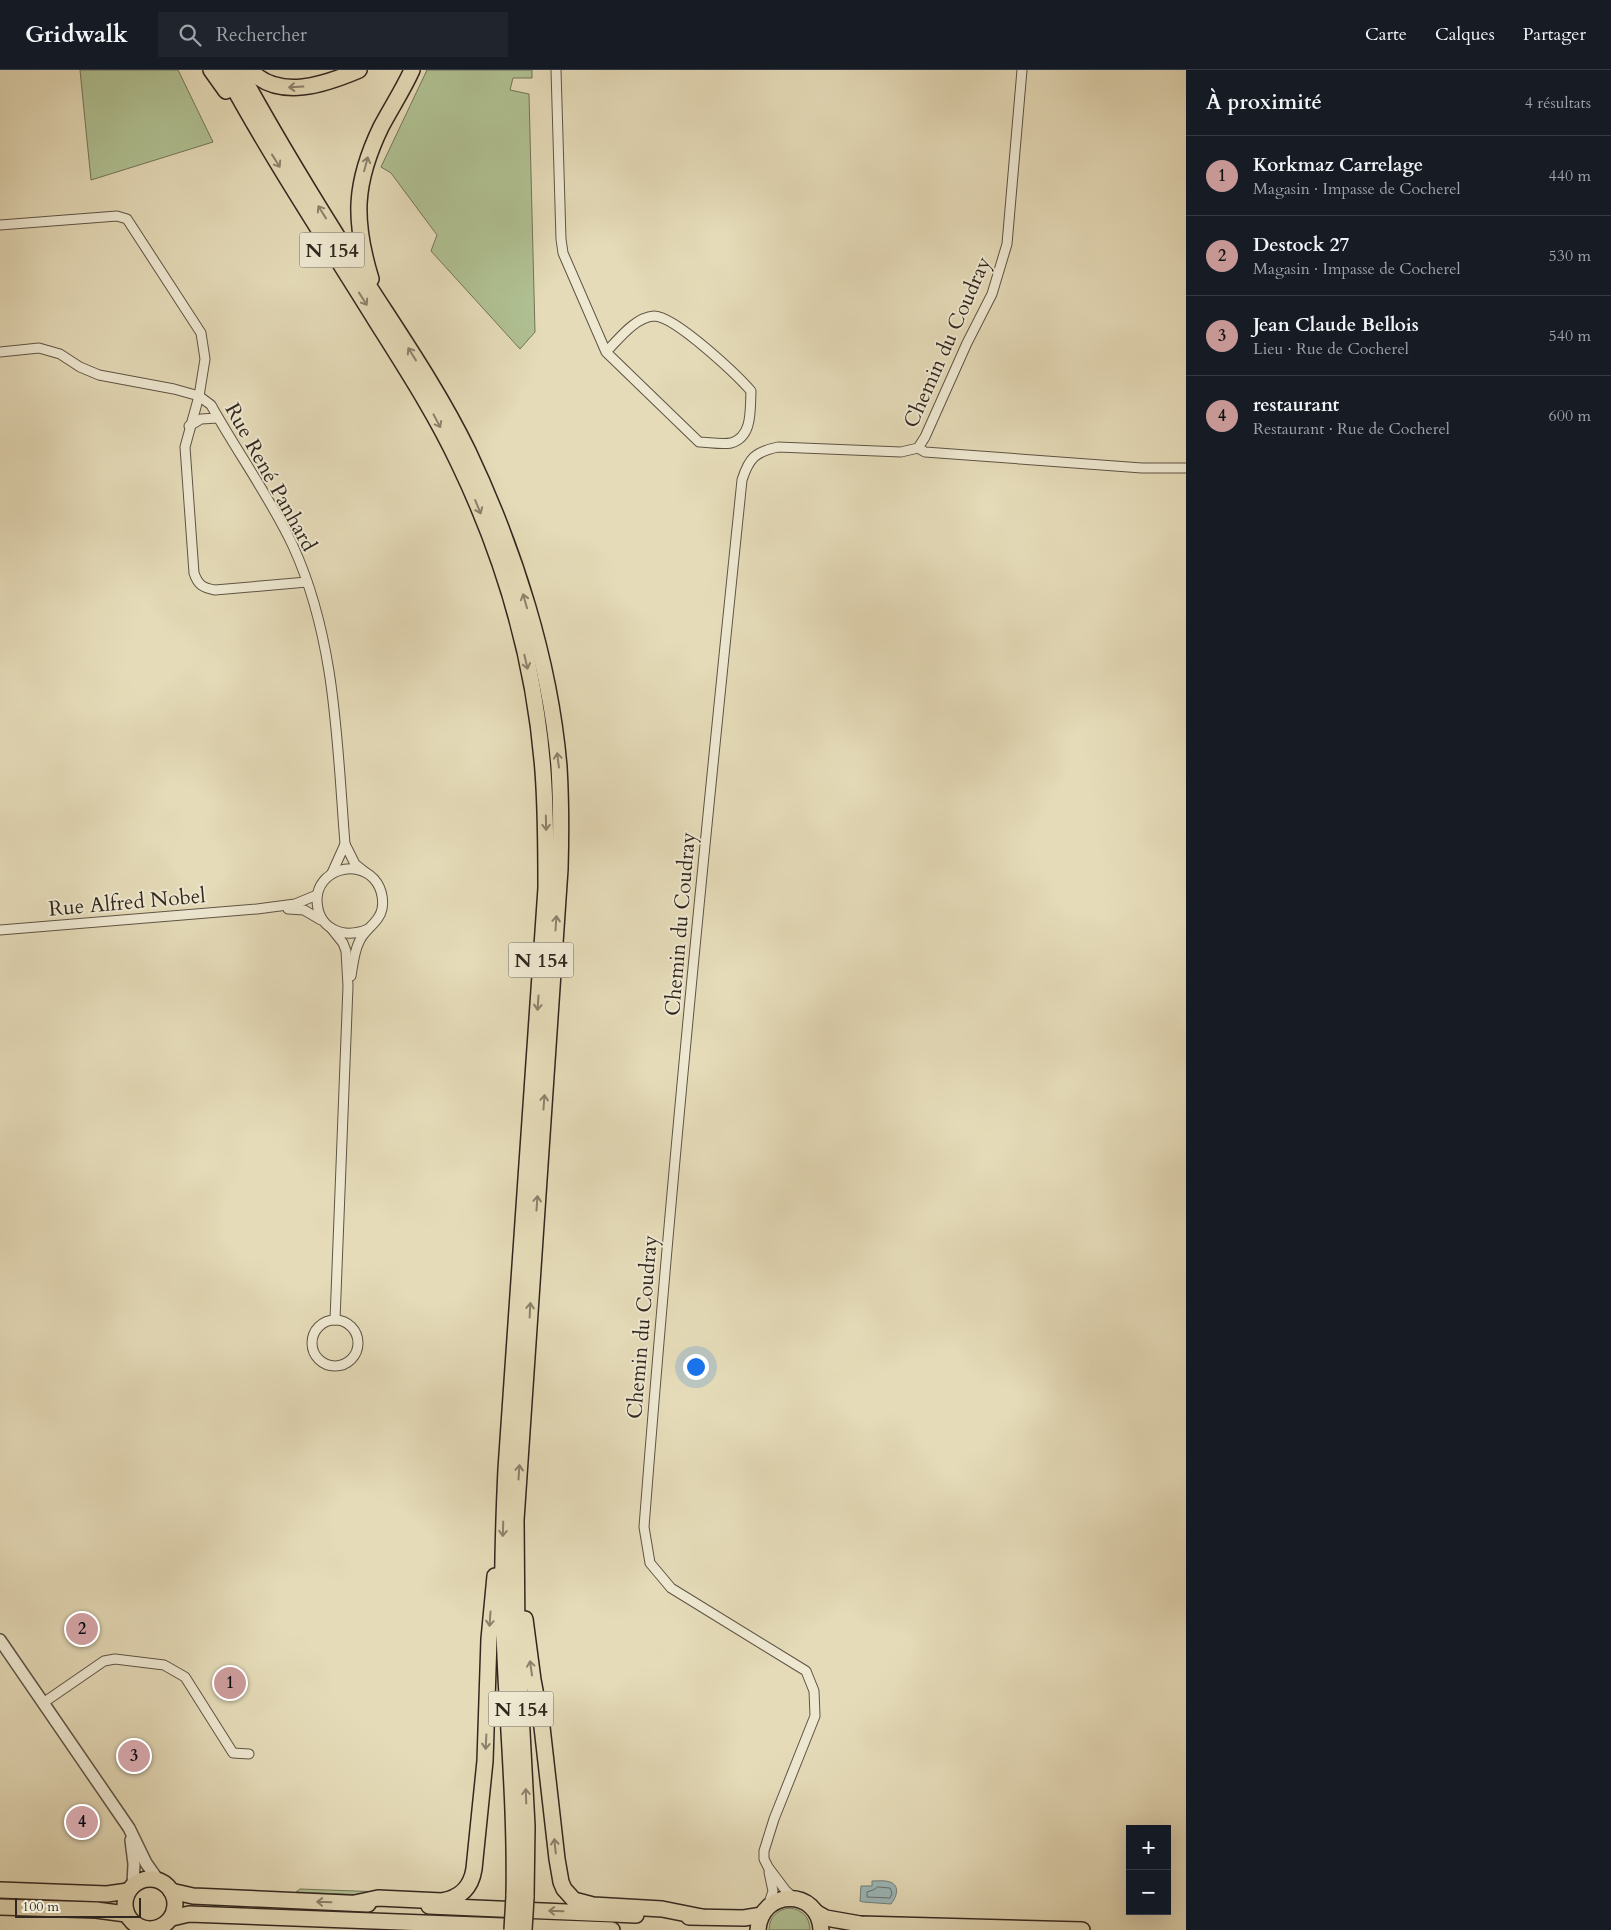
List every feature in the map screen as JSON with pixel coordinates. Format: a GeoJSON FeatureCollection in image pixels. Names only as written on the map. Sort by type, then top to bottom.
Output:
{"type":"FeatureCollection","features":[{"type":"Feature","properties":{"kind":"main road"},"geometry":{"type":"LineString","coordinates":[[211,70],[234,102],[251,119]]}},
{"type":"Feature","properties":{"kind":"main road","name":"N 154"},"geometry":{"type":"LineString","coordinates":[[224,70],[251,119],[413,380],[458,462],[475,499],[505,579],[532,685],[543,771],[546,822],[546,888],[507,1459],[503,1555],[504,1644],[515,1830],[524,1930]]}},
{"type":"Feature","properties":{"kind":"main road","name":"N 154"},"geometry":{"type":"LineString","coordinates":[[239,70],[288,156],[438,395],[467,451],[503,533],[518,576],[543,670],[559,766],[560,869],[516,1520],[517,1638],[527,1826],[520,1897],[512,1930]]}},
{"type":"Feature","properties":{"kind":"main road"},"geometry":{"type":"LineString","coordinates":[[250,70],[255,76],[278,87],[295,88],[320,83],[359,70]]}},
{"type":"Feature","properties":{"kind":"main road"},"geometry":{"type":"LineString","coordinates":[[376,297],[361,248],[357,207],[360,188],[369,154],[412,70]]}},
{"type":"Feature","properties":{"kind":"main road"},"geometry":{"type":"LineString","coordinates":[[516,1520],[528,1647],[542,1727],[561,1882],[569,1895],[582,1903],[593,1906],[662,1909],[702,1917]]}},
{"type":"Feature","properties":{"kind":"main road"},"geometry":{"type":"LineString","coordinates":[[355,1903],[378,1898],[442,1901],[461,1894],[471,1882],[478,1838],[485,1761],[487,1676],[493,1582],[503,1555]]}},
{"type":"Feature","properties":{"kind":"main road"},"geometry":{"type":"LineString","coordinates":[[0,1890],[107,1894],[131,1888],[145,1880],[158,1880],[171,1891],[193,1896],[744,1918],[763,1917],[778,1900],[796,1899],[808,1904],[817,1913],[826,1918],[860,1924],[1082,1930]]}},
{"type":"Feature","properties":{"kind":"main road"},"geometry":{"type":"LineString","coordinates":[[131,1888],[125,1899],[126,1914],[139,1929],[150,1930],[190,1914],[612,1930]]}},
{"type":"Feature","properties":{"kind":"main road"},"geometry":{"type":"LineString","coordinates":[[165,1925],[175,1904],[171,1891]]}},
{"type":"Feature","properties":{"kind":"main road"},"geometry":{"type":"LineString","coordinates":[[0,1907],[96,1910],[126,1914]]}},
{"type":"Feature","properties":{"kind":"main road"},"geometry":{"type":"LineString","coordinates":[[817,1913],[821,1930]]}},
{"type":"Feature","properties":{"kind":"street"},"geometry":{"type":"LineString","coordinates":[[556,70],[555,90],[563,253],[606,352],[699,442],[731,443],[742,436],[748,427],[751,391],[738,376],[674,323],[655,316],[638,322],[606,352]]}},
{"type":"Feature","properties":{"kind":"street","name":"Chemin du Coudray"},"geometry":{"type":"LineString","coordinates":[[763,1917],[772,1891],[768,1867],[764,1860],[764,1851],[774,1819],[815,1716],[814,1691],[806,1671],[671,1588],[650,1563],[644,1527],[666,1247],[742,480],[747,466],[761,451],[778,447],[901,452],[918,448],[925,437],[967,343],[992,294],[1002,264],[1007,244],[1022,70]]}},
{"type":"Feature","properties":{"kind":"street"},"geometry":{"type":"LineString","coordinates":[[0,225],[117,216],[127,219],[201,334],[205,359],[199,396],[189,426],[185,447],[194,573],[197,582],[205,588],[215,590],[307,582]]}},
{"type":"Feature","properties":{"kind":"street","name":"Rue René Panhard"},"geometry":{"type":"LineString","coordinates":[[0,352],[39,348],[60,354],[80,367],[99,375],[174,388],[199,396],[211,405],[294,547],[321,626],[332,686],[345,844],[332,874]]}},
{"type":"Feature","properties":{"kind":"street"},"geometry":{"type":"LineString","coordinates":[[189,426],[201,418],[218,418]]}},
{"type":"Feature","properties":{"kind":"street"},"geometry":{"type":"LineString","coordinates":[[918,448],[925,452],[964,455],[1142,468],[1186,468]]}},
{"type":"Feature","properties":{"kind":"street","name":"Rue René Panhard"},"geometry":{"type":"LineString","coordinates":[[345,844],[356,864],[365,872]]}},
{"type":"Feature","properties":{"kind":"street"},"geometry":{"type":"LineString","coordinates":[[335,1320],[348,986],[346,951],[343,943],[328,926],[317,906],[317,895],[323,882],[332,874],[350,868],[365,872],[374,878],[380,886],[383,898],[379,918],[359,941],[348,986]]}},
{"type":"Feature","properties":{"kind":"street","name":"Rue Alfred Nobel"},"geometry":{"type":"LineString","coordinates":[[257,910],[295,904],[317,895]]}},
{"type":"Feature","properties":{"kind":"street","name":"Rue Alfred Nobel"},"geometry":{"type":"LineString","coordinates":[[0,930],[293,908],[304,910],[328,926]]}},
{"type":"Feature","properties":{"kind":"street"},"geometry":{"type":"LineString","coordinates":[[328,926],[347,934],[358,933],[368,929]]}},
{"type":"Feature","properties":{"kind":"street"},"geometry":{"type":"LineString","coordinates":[[335,1320],[342,1321],[354,1330],[358,1344],[353,1357],[340,1365],[333,1365],[320,1360],[315,1354],[313,1341],[314,1334],[322,1324],[335,1320]]}},
{"type":"Feature","properties":{"kind":"street"},"geometry":{"type":"LineString","coordinates":[[0,1640],[129,1828],[146,1863],[158,1880]]}},
{"type":"Feature","properties":{"kind":"street"},"geometry":{"type":"LineString","coordinates":[[43,1703],[104,1661],[115,1659],[164,1666],[185,1677],[233,1753],[249,1754]]}},
{"type":"Feature","properties":{"kind":"street"},"geometry":{"type":"LineString","coordinates":[[129,1828],[134,1855],[131,1888]]}},
{"type":"Feature","properties":{"kind":"street"},"geometry":{"type":"LineString","coordinates":[[768,1867],[786,1891],[796,1899]]}},
{"type":"Feature","properties":{"kind":"green space"},"geometry":{"type":"Polygon","coordinates":[[[80,70],[178,70],[213,142],[91,180],[80,70]]]}},
{"type":"Feature","properties":{"kind":"green space"},"geometry":{"type":"Polygon","coordinates":[[[427,70],[532,70],[532,78],[513,78],[510,90],[529,94],[535,332],[520,349],[431,251],[437,235],[391,173],[381,167],[427,70]]]}},
{"type":"Feature","properties":{"kind":"green space"},"geometry":{"type":"Polygon","coordinates":[[[300,1889],[383,1892],[389,1896],[296,1892],[300,1889]]]}},
{"type":"Feature","properties":{"kind":"green space"},"geometry":{"type":"Polygon","coordinates":[[[790,1908],[805,1915],[809,1922],[810,1930],[769,1930],[769,1925],[775,1914],[790,1908]]]}},
{"type":"Feature","properties":{"kind":"water"},"geometry":{"type":"Polygon","coordinates":[[[872,1881],[888,1881],[896,1886],[896,1895],[891,1904],[860,1901],[861,1886],[872,1886],[872,1881]]]}},
{"type":"Feature","properties":{"kind":"place","name":"Destock 27"},"geometry":{"type":"Point","coordinates":[82,1629]}},
{"type":"Feature","properties":{"kind":"place","name":"Korkmaz Carrelage"},"geometry":{"type":"Point","coordinates":[230,1683]}},
{"type":"Feature","properties":{"kind":"place","name":"Jean Claude Bellois"},"geometry":{"type":"Point","coordinates":[134,1756]}},
{"type":"Feature","properties":{"kind":"place","name":"restaurant"},"geometry":{"type":"Point","coordinates":[82,1822]}}]}
